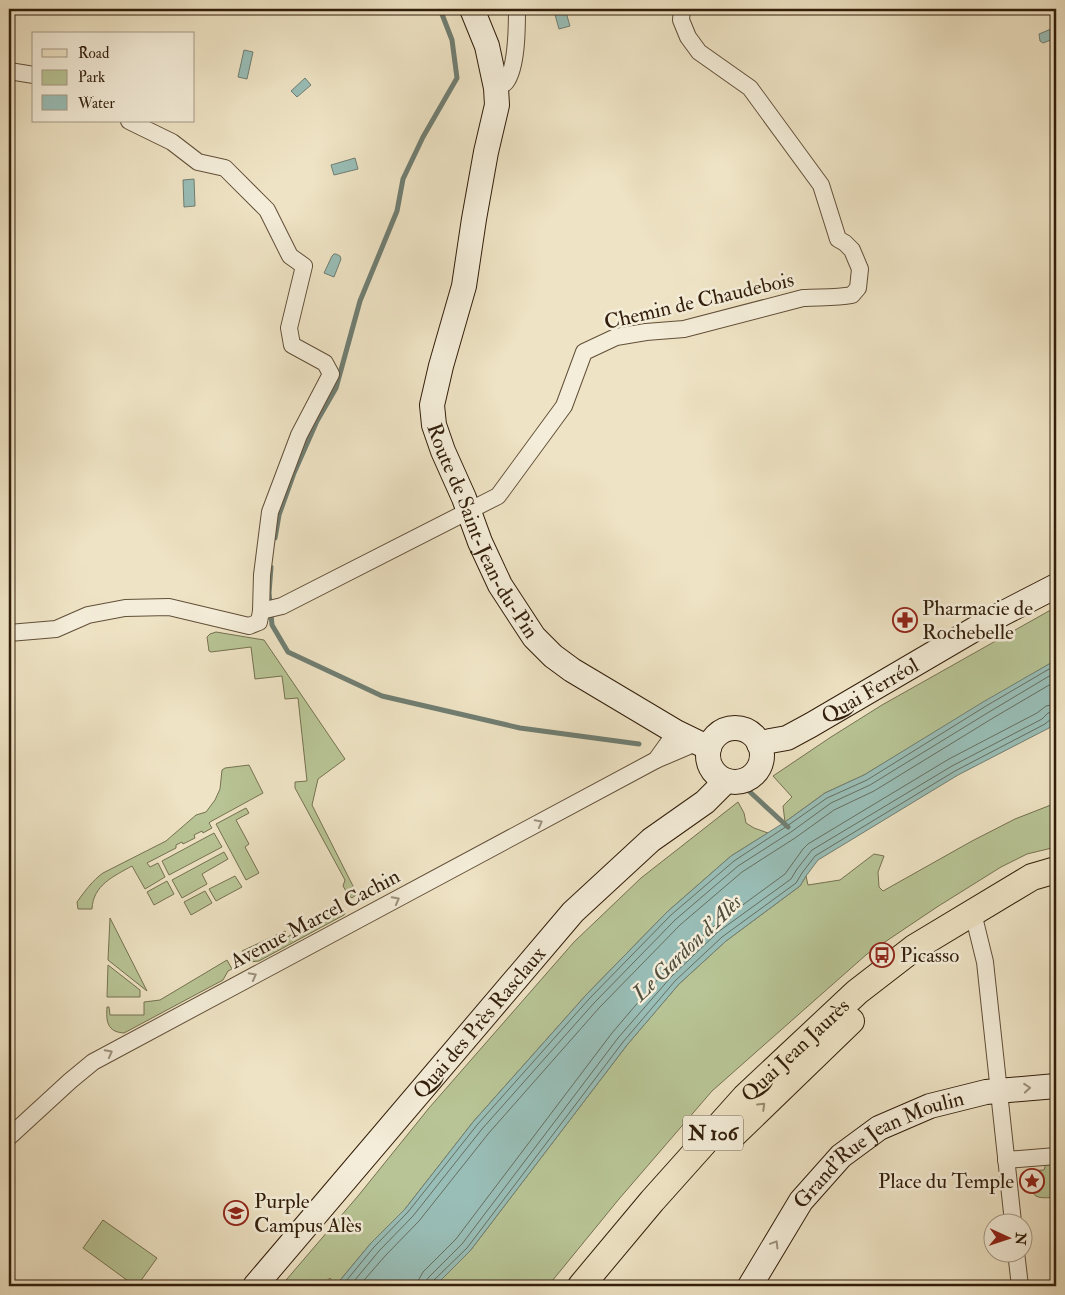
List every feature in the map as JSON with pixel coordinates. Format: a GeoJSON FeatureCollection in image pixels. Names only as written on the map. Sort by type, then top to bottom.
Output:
{"type":"FeatureCollection","features":[{"type":"Feature","properties":{"kind":"main road","name":"Route de Saint-Jean-du-Pin"},"geometry":{"type":"LineString","coordinates":[[461,9],[473,46],[480,85],[478,152],[473,185],[474,220]]}},
{"type":"Feature","properties":{"kind":"main road","name":"Route de Saint-Jean-du-Pin"},"geometry":{"type":"LineString","coordinates":[[472,9],[486,46],[496,88],[497,105],[486,152],[464,286],[432,405],[434,425],[480,542],[500,585],[534,637],[553,656],[572,670],[694,741]]}},
{"type":"Feature","properties":{"kind":"main road","name":"Quai Ferréol"},"geometry":{"type":"LineString","coordinates":[[759,744],[787,738],[992,619],[1056,586]]}},
{"type":"Feature","properties":{"kind":"main road"},"geometry":{"type":"LineString","coordinates":[[733,728],[749,732],[759,744],[761,752],[759,767],[749,778],[734,782],[726,781],[713,771],[709,764],[708,756],[694,741],[712,740],[718,734],[733,728]]}},
{"type":"Feature","properties":{"kind":"main road","name":"Quai des Près Rasclaux"},"geometry":{"type":"LineString","coordinates":[[255,1286],[573,912],[651,840],[705,802],[726,781]]}},
{"type":"Feature","properties":{"kind":"main road","name":"Quai Jean Jaurès"},"geometry":{"type":"LineString","coordinates":[[602,1286],[721,1147],[866,1007],[899,978],[943,950],[975,921],[1032,877],[1056,870]]}},
{"type":"Feature","properties":{"kind":"main road","name":"Quai Jean Jaurès"},"geometry":{"type":"LineString","coordinates":[[581,1286],[652,1201],[745,1097],[857,992],[914,948],[1046,890],[1056,888]]}},
{"type":"Feature","properties":{"kind":"main road","name":"Grand'Rue Jean Moulin"},"geometry":{"type":"LineString","coordinates":[[750,1286],[801,1201],[841,1156],[879,1128],[930,1106],[986,1092],[1056,1086]]}},
{"type":"Feature","properties":{"kind":"street"},"geometry":{"type":"LineString","coordinates":[[496,88],[505,84],[513,67],[517,9]]}},
{"type":"Feature","properties":{"kind":"street","name":"Chemin de Chaudebois"},"geometry":{"type":"LineString","coordinates":[[261,611],[282,606],[498,496],[564,406],[584,352],[616,337],[684,329],[804,298],[837,298],[852,295],[858,288],[860,269],[852,250],[838,239],[821,185],[750,88],[699,52],[688,37],[681,20],[682,9]]}},
{"type":"Feature","properties":{"kind":"street"},"geometry":{"type":"LineString","coordinates":[[9,70],[32,76]]}},
{"type":"Feature","properties":{"kind":"street"},"geometry":{"type":"LineString","coordinates":[[9,633],[56,629],[88,615],[125,608],[169,607],[249,626],[258,622],[261,611],[262,575],[270,512],[299,436],[331,374],[325,362],[292,345],[289,328],[304,266],[290,256],[267,210],[225,168],[198,162],[172,142],[131,122]]}},
{"type":"Feature","properties":{"kind":"street","name":"Avenue Marcel Cachin"},"geometry":{"type":"LineString","coordinates":[[656,760],[694,741]]}},
{"type":"Feature","properties":{"kind":"street","name":"Avenue Marcel Cachin"},"geometry":{"type":"LineString","coordinates":[[9,1138],[93,1062],[694,741]]}},
{"type":"Feature","properties":{"kind":"street"},"geometry":{"type":"LineString","coordinates":[[975,921],[985,962],[1012,1212]]}},
{"type":"Feature","properties":{"kind":"street"},"geometry":{"type":"LineString","coordinates":[[1006,1160],[1056,1156]]}},
{"type":"Feature","properties":{"kind":"street"},"geometry":{"type":"LineString","coordinates":[[1017,1262],[1020,1286]]}},
{"type":"Feature","properties":{"kind":"green space"},"geometry":{"type":"Polygon","coordinates":[[[1056,607],[1056,660],[864,775],[825,793],[785,822],[783,806],[792,797],[773,776],[882,705],[1056,607]]]}},
{"type":"Feature","properties":{"kind":"green space"},"geometry":{"type":"Polygon","coordinates":[[[216,632],[264,640],[345,759],[318,779],[312,805],[355,890],[356,895],[352,898],[343,886],[345,880],[295,788],[295,782],[307,781],[298,698],[285,699],[282,676],[255,679],[251,647],[209,651],[207,637],[216,632]]]}},
{"type":"Feature","properties":{"kind":"green space"},"geometry":{"type":"Polygon","coordinates":[[[249,765],[263,793],[210,822],[212,828],[194,835],[195,838],[176,845],[176,848],[147,863],[150,867],[158,863],[165,877],[145,889],[132,866],[100,887],[93,901],[92,909],[78,909],[77,902],[92,883],[103,873],[166,841],[196,815],[206,812],[220,789],[222,770],[249,765]]]}},
{"type":"Feature","properties":{"kind":"green space"},"geometry":{"type":"Polygon","coordinates":[[[738,802],[744,813],[746,823],[768,833],[731,856],[667,912],[586,995],[473,1122],[405,1209],[371,1243],[337,1284],[332,1283],[330,1278],[321,1286],[281,1286],[358,1196],[429,1108],[574,942],[641,878],[738,802]]]}},
{"type":"Feature","properties":{"kind":"green space"},"geometry":{"type":"Polygon","coordinates":[[[1056,803],[1056,847],[1027,854],[1001,867],[867,954],[712,1091],[619,1199],[548,1286],[435,1286],[470,1251],[627,1045],[679,984],[726,941],[800,886],[806,876],[808,885],[840,880],[874,854],[884,856],[878,872],[879,887],[883,891],[1015,819],[1056,803]]]}},
{"type":"Feature","properties":{"kind":"green space"},"geometry":{"type":"Polygon","coordinates":[[[246,808],[249,813],[236,820],[249,844],[245,847],[259,873],[246,880],[216,824],[246,808]]]}},
{"type":"Feature","properties":{"kind":"green space"},"geometry":{"type":"Polygon","coordinates":[[[214,833],[222,847],[169,875],[162,861],[214,833]]]}},
{"type":"Feature","properties":{"kind":"green space"},"geometry":{"type":"Polygon","coordinates":[[[224,852],[228,859],[202,874],[207,884],[182,898],[172,880],[224,852]]]}},
{"type":"Feature","properties":{"kind":"green space"},"geometry":{"type":"Polygon","coordinates":[[[235,876],[242,887],[216,901],[209,889],[235,876]]]}},
{"type":"Feature","properties":{"kind":"green space"},"geometry":{"type":"Polygon","coordinates":[[[167,881],[174,894],[154,905],[147,892],[167,881]]]}},
{"type":"Feature","properties":{"kind":"green space"},"geometry":{"type":"Polygon","coordinates":[[[205,891],[212,903],[191,915],[184,902],[205,891]]]}},
{"type":"Feature","properties":{"kind":"green space"},"geometry":{"type":"Polygon","coordinates":[[[340,904],[345,913],[344,915],[259,961],[248,962],[317,919],[321,912],[340,904]]]}},
{"type":"Feature","properties":{"kind":"green space"},"geometry":{"type":"Polygon","coordinates":[[[110,918],[147,991],[108,960],[110,918]]]}},
{"type":"Feature","properties":{"kind":"green space"},"geometry":{"type":"Polygon","coordinates":[[[286,932],[245,957],[242,951],[286,932]]]}},
{"type":"Feature","properties":{"kind":"green space"},"geometry":{"type":"Polygon","coordinates":[[[227,960],[232,969],[228,971],[223,980],[124,1033],[114,1030],[109,1025],[107,1021],[107,1007],[109,1007],[110,1015],[144,1015],[144,1002],[160,1000],[227,960]]]}},
{"type":"Feature","properties":{"kind":"green space"},"geometry":{"type":"Polygon","coordinates":[[[108,965],[140,990],[140,997],[107,997],[108,965]]]}},
{"type":"Feature","properties":{"kind":"green space"},"geometry":{"type":"Polygon","coordinates":[[[1046,1164],[1051,1165],[1056,1171],[1056,1197],[1041,1198],[1032,1191],[1029,1171],[1044,1170],[1046,1164]]]}},
{"type":"Feature","properties":{"kind":"green space"},"geometry":{"type":"Polygon","coordinates":[[[103,1220],[157,1258],[137,1286],[83,1248],[103,1220]]]}},
{"type":"Feature","properties":{"kind":"water"},"geometry":{"type":"Polygon","coordinates":[[[565,9],[570,26],[559,29],[554,11],[565,9]]]}},
{"type":"Feature","properties":{"kind":"water"},"geometry":{"type":"Polygon","coordinates":[[[1056,27],[1056,38],[1043,43],[1040,41],[1039,34],[1056,27]]]}},
{"type":"Feature","properties":{"kind":"water"},"geometry":{"type":"Polygon","coordinates":[[[244,50],[253,52],[247,79],[238,77],[244,50]]]}},
{"type":"Feature","properties":{"kind":"water"},"geometry":{"type":"Polygon","coordinates":[[[305,78],[311,85],[297,97],[291,91],[305,78]]]}},
{"type":"Feature","properties":{"kind":"water"},"geometry":{"type":"Polygon","coordinates":[[[355,158],[358,169],[334,175],[331,165],[355,158]]]}},
{"type":"Feature","properties":{"kind":"water"},"geometry":{"type":"Polygon","coordinates":[[[194,179],[195,206],[184,207],[183,180],[194,179]]]}},
{"type":"Feature","properties":{"kind":"water"},"geometry":{"type":"Polygon","coordinates":[[[334,254],[340,256],[341,259],[334,277],[324,273],[334,254]]]}},
{"type":"Feature","properties":{"kind":"water","name":"Le Gardon d'Alès"},"geometry":{"type":"Polygon","coordinates":[[[1056,660],[1056,721],[1049,728],[958,775],[818,860],[800,886],[726,941],[679,984],[627,1045],[470,1251],[435,1286],[338,1286],[337,1284],[371,1243],[405,1209],[473,1122],[586,995],[667,912],[731,856],[785,822],[825,793],[864,775],[1056,660]]]}},
{"type":"Feature","properties":{"kind":"waterway"},"geometry":{"type":"LineString","coordinates":[[275,538],[279,515],[294,473],[317,421],[336,388],[360,301],[397,211],[403,179],[423,137],[457,78],[452,40],[440,9]]}},
{"type":"Feature","properties":{"kind":"waterway"},"geometry":{"type":"LineString","coordinates":[[271,567],[269,593],[272,625],[288,652],[382,696],[520,728],[639,744]]}},
{"type":"Feature","properties":{"kind":"waterway"},"geometry":{"type":"LineString","coordinates":[[750,792],[788,827]]}},
{"type":"Feature","properties":{"kind":"place","name":"Pharmacie de Rochebelle"},"geometry":{"type":"Point","coordinates":[905,620]}},
{"type":"Feature","properties":{"kind":"place","name":"Picasso"},"geometry":{"type":"Point","coordinates":[882,955]}},
{"type":"Feature","properties":{"kind":"place","name":"Place du Temple"},"geometry":{"type":"Point","coordinates":[1032,1181]}},
{"type":"Feature","properties":{"kind":"place","name":"Purple Campus Alès"},"geometry":{"type":"Point","coordinates":[236,1213]}}]}
